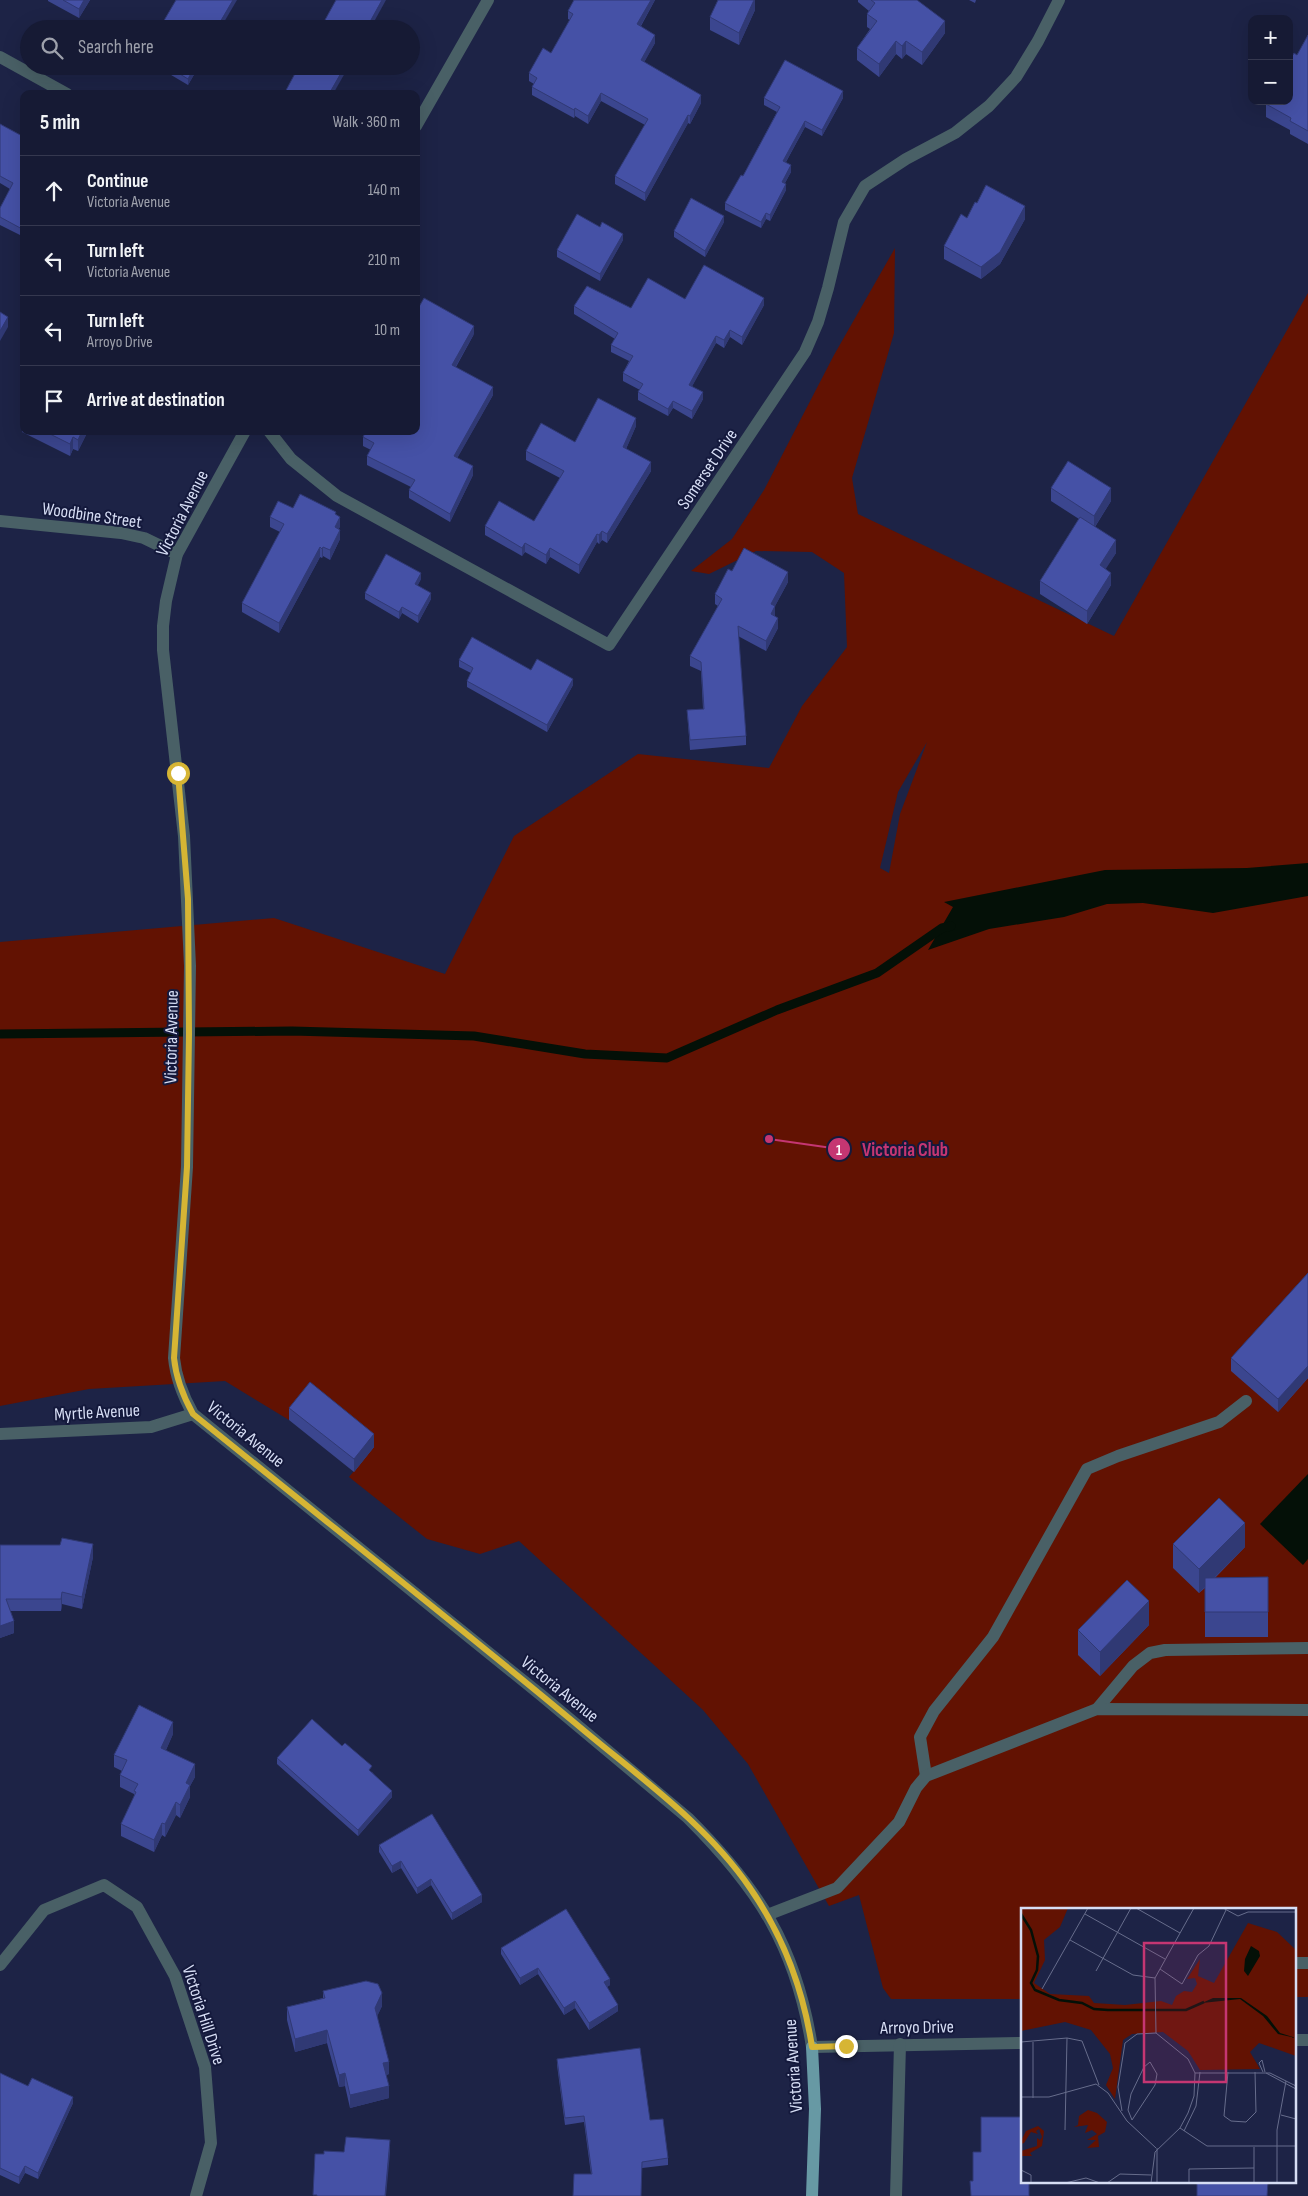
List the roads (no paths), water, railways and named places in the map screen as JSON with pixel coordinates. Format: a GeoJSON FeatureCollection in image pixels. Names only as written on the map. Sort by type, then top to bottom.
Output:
{"type":"FeatureCollection","features":[{"type":"Feature","properties":{"kind":"main road","name":"Victoria Avenue"},"geometry":{"type":"LineString","coordinates":[[812,2047],[815,2109],[812,2196]]}},
{"type":"Feature","properties":{"kind":"street"},"geometry":{"type":"LineString","coordinates":[[420,119],[488,0]]}},
{"type":"Feature","properties":{"kind":"street","name":"Somerset Drive"},"geometry":{"type":"LineString","coordinates":[[272,435],[291,459],[337,496],[609,645],[805,352],[818,322],[844,222],[865,186],[906,158],[956,133],[989,106],[1016,77],[1038,41],[1058,0]]}},
{"type":"Feature","properties":{"kind":"street"},"geometry":{"type":"LineString","coordinates":[[0,57],[20,68]]}},
{"type":"Feature","properties":{"kind":"street"},"geometry":{"type":"LineString","coordinates":[[32,75],[59,90]]}},
{"type":"Feature","properties":{"kind":"street","name":"Victoria Avenue"},"geometry":{"type":"LineString","coordinates":[[243,435],[177,554],[166,601],[163,650],[184,836],[190,966],[187,1167],[174,1358],[176,1377],[182,1396],[193,1414],[541,1695],[688,1818],[740,1873],[767,1915],[785,1948],[806,2010],[812,2047]]}},
{"type":"Feature","properties":{"kind":"street","name":"Woodbine Street"},"geometry":{"type":"LineString","coordinates":[[0,521],[121,533],[144,538],[177,554]]}},
{"type":"Feature","properties":{"kind":"street"},"geometry":{"type":"LineString","coordinates":[[926,1776],[920,1737],[934,1711],[993,1637],[1087,1469],[1118,1456],[1219,1422],[1246,1401]]}},
{"type":"Feature","properties":{"kind":"street","name":"Myrtle Avenue"},"geometry":{"type":"LineString","coordinates":[[0,1434],[151,1427],[193,1414]]}},
{"type":"Feature","properties":{"kind":"street"},"geometry":{"type":"LineString","coordinates":[[1097,1709],[1133,1666],[1150,1653],[1165,1650],[1308,1648]]}},
{"type":"Feature","properties":{"kind":"street"},"geometry":{"type":"LineString","coordinates":[[767,1915],[838,1888],[900,1822],[916,1788],[926,1776],[1097,1709],[1308,1710]]}},
{"type":"Feature","properties":{"kind":"street","name":"Victoria Hill Drive"},"geometry":{"type":"LineString","coordinates":[[0,1965],[44,1910],[104,1885],[137,1906],[175,1976],[205,2067],[211,2143],[196,2196]]}},
{"type":"Feature","properties":{"kind":"street","name":"Arroyo Drive"},"geometry":{"type":"LineString","coordinates":[[812,2047],[1021,2043]]}},
{"type":"Feature","properties":{"kind":"street"},"geometry":{"type":"LineString","coordinates":[[896,2196],[900,2044]]}},
{"type":"Feature","properties":{"kind":"waterway"},"geometry":{"type":"LineString","coordinates":[[0,1034],[292,1031],[474,1036],[585,1054],[667,1058],[777,1010],[877,973],[942,928],[951,926]]}},
{"type":"Feature","properties":{"kind":"place","name":"Victoria Club"},"geometry":{"type":"Point","coordinates":[769,1139]}}]}
